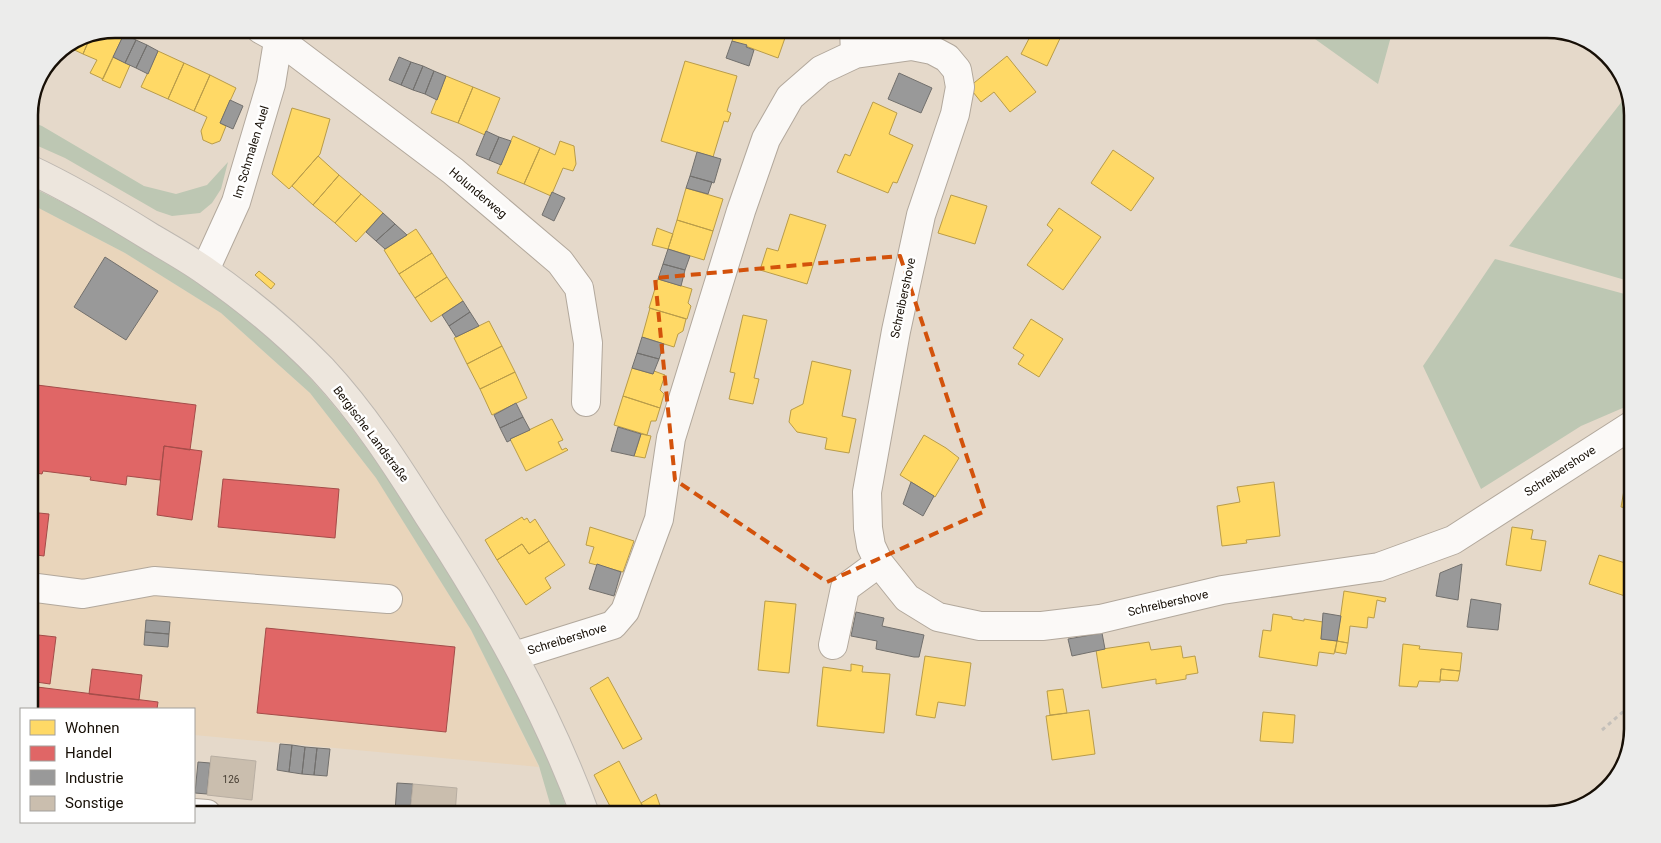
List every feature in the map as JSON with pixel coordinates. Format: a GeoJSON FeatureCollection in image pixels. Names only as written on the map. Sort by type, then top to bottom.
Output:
{"type":"FeatureCollection","features":[{"type":"Feature","properties":{"kind":"main road","name":"Bergische Landstraße"},"geometry":{"type":"LineString","coordinates":[[38,174],[105,208],[205,270],[287,335],[322,370],[347,399],[401,472],[457,558],[514,656],[529,684],[569,772],[582,806]]}},
{"type":"Feature","properties":{"kind":"street","name":"Im Schmalen Auel"},"geometry":{"type":"LineString","coordinates":[[205,270],[236,202],[271,84],[273,38]]}},
{"type":"Feature","properties":{"kind":"street","name":"Holunderweg"},"geometry":{"type":"LineString","coordinates":[[281,38],[453,171],[560,262],[579,288],[588,343],[586,402]]}},
{"type":"Feature","properties":{"kind":"street","name":"Schreibershove"},"geometry":{"type":"LineString","coordinates":[[514,656],[613,625],[625,611],[659,519],[671,438],[741,211],[766,139],[790,96],[821,70],[851,38]]}},
{"type":"Feature","properties":{"kind":"street","name":"Schreibershove"},"geometry":{"type":"LineString","coordinates":[[865,38],[932,50],[947,58],[957,70],[960,87],[954,114],[921,215],[896,331],[867,492],[868,528],[872,546],[879,563],[907,598],[938,617],[980,626],[1042,626],[1100,619],[1222,590],[1379,567],[1453,540],[1624,430]]}},
{"type":"Feature","properties":{"kind":"street"},"geometry":{"type":"LineString","coordinates":[[833,645],[845,588],[879,563]]}},
{"type":"Feature","properties":{"kind":"street"},"geometry":{"type":"LineString","coordinates":[[38,588],[83,594],[154,582],[388,598]]}},
{"type":"Feature","properties":{"kind":"path"},"geometry":{"type":"LineString","coordinates":[[1602,730],[1624,711]]}},
{"type":"Feature","properties":{"kind":"highlighted area"},"geometry":{"type":"Polygon","coordinates":[[[900,256],[985,511],[827,582],[675,480],[655,278],[900,256]]]}},
{"type":"Feature","properties":{"kind":"shaded area"},"geometry":{"type":"Polygon","coordinates":[[[38,208],[125,253],[221,313],[310,393],[377,479],[471,630],[539,767],[195,735],[195,708],[38,708],[38,208]]]}},
{"type":"Feature","properties":{"kind":"green space"},"geometry":{"type":"Polygon","coordinates":[[[1314,38],[1391,38],[1378,84],[1314,38]]]}},
{"type":"Feature","properties":{"kind":"green space"},"geometry":{"type":"Polygon","coordinates":[[[1622,101],[1623,279],[1509,246],[1622,101]]]}},
{"type":"Feature","properties":{"kind":"green space"},"geometry":{"type":"Polygon","coordinates":[[[38,124],[144,186],[176,194],[207,185],[228,162],[221,189],[212,203],[200,213],[172,216],[157,211],[65,158],[38,146],[38,124]]]}},
{"type":"Feature","properties":{"kind":"green space"},"geometry":{"type":"Polygon","coordinates":[[[38,190],[126,237],[220,299],[277,345],[298,365],[336,408],[388,478],[491,643],[538,734],[565,806],[551,806],[539,766],[471,630],[376,478],[310,393],[221,313],[125,253],[38,208],[38,190]]]}},
{"type":"Feature","properties":{"kind":"green space"},"geometry":{"type":"Polygon","coordinates":[[[1495,259],[1623,294],[1623,408],[1581,426],[1481,489],[1423,366],[1495,259]]]}},
{"type":"Feature","properties":{"kind":"building: Wohnen"},"geometry":{"type":"Polygon","coordinates":[[[122,38],[103,79],[90,73],[97,60],[83,54],[88,42],[99,39],[122,38]]]}},
{"type":"Feature","properties":{"kind":"building: Wohnen"},"geometry":{"type":"Polygon","coordinates":[[[733,38],[785,38],[778,58],[732,41],[733,38]]]}},
{"type":"Feature","properties":{"kind":"building: Wohnen"},"geometry":{"type":"Polygon","coordinates":[[[1029,38],[1060,38],[1047,66],[1021,54],[1029,38]]]}},
{"type":"Feature","properties":{"kind":"building: Wohnen"},"geometry":{"type":"Polygon","coordinates":[[[88,42],[83,54],[74,50],[88,42]]]}},
{"type":"Feature","properties":{"kind":"building: Wohnen"},"geometry":{"type":"Polygon","coordinates":[[[158,51],[184,63],[168,99],[141,87],[158,51]]]}},
{"type":"Feature","properties":{"kind":"building: Wohnen"},"geometry":{"type":"Polygon","coordinates":[[[1007,56],[1036,92],[1010,112],[994,92],[981,102],[969,87],[1007,56]]]}},
{"type":"Feature","properties":{"kind":"building: Wohnen"},"geometry":{"type":"Polygon","coordinates":[[[113,57],[130,65],[120,88],[102,80],[113,57]]]}},
{"type":"Feature","properties":{"kind":"building: Wohnen"},"geometry":{"type":"Polygon","coordinates":[[[685,61],[737,76],[727,111],[731,113],[728,122],[724,121],[713,157],[661,141],[685,61]]]}},
{"type":"Feature","properties":{"kind":"building: Wohnen"},"geometry":{"type":"Polygon","coordinates":[[[184,63],[210,75],[194,111],[168,99],[184,63]]]}},
{"type":"Feature","properties":{"kind":"building: Wohnen"},"geometry":{"type":"Polygon","coordinates":[[[210,75],[236,88],[220,123],[226,126],[220,141],[212,144],[203,140],[201,131],[207,117],[194,111],[210,75]]]}},
{"type":"Feature","properties":{"kind":"building: Wohnen"},"geometry":{"type":"Polygon","coordinates":[[[446,76],[473,87],[458,123],[431,113],[446,76]]]}},
{"type":"Feature","properties":{"kind":"building: Wohnen"},"geometry":{"type":"Polygon","coordinates":[[[473,87],[500,98],[485,135],[458,123],[473,87]]]}},
{"type":"Feature","properties":{"kind":"building: Wohnen"},"geometry":{"type":"Polygon","coordinates":[[[873,102],[897,113],[889,134],[913,145],[897,183],[893,182],[888,193],[837,172],[845,154],[850,156],[873,102]]]}},
{"type":"Feature","properties":{"kind":"building: Wohnen"},"geometry":{"type":"Polygon","coordinates":[[[292,108],[330,119],[320,154],[289,189],[272,174],[292,108]]]}},
{"type":"Feature","properties":{"kind":"building: Wohnen"},"geometry":{"type":"Polygon","coordinates":[[[513,136],[540,148],[524,184],[497,173],[513,136]]]}},
{"type":"Feature","properties":{"kind":"building: Wohnen"},"geometry":{"type":"Polygon","coordinates":[[[560,141],[574,146],[576,164],[573,171],[563,168],[551,196],[524,184],[540,148],[555,155],[560,141]]]}},
{"type":"Feature","properties":{"kind":"building: Wohnen"},"geometry":{"type":"Polygon","coordinates":[[[1113,150],[1154,178],[1131,211],[1091,183],[1113,150]]]}},
{"type":"Feature","properties":{"kind":"building: Wohnen"},"geometry":{"type":"Polygon","coordinates":[[[318,156],[339,175],[313,205],[292,186],[318,156]]]}},
{"type":"Feature","properties":{"kind":"building: Wohnen"},"geometry":{"type":"Polygon","coordinates":[[[339,175],[361,194],[335,223],[313,205],[339,175]]]}},
{"type":"Feature","properties":{"kind":"building: Wohnen"},"geometry":{"type":"Polygon","coordinates":[[[686,188],[723,199],[713,231],[677,220],[686,188]]]}},
{"type":"Feature","properties":{"kind":"building: Wohnen"},"geometry":{"type":"Polygon","coordinates":[[[361,194],[383,213],[356,242],[335,223],[361,194]]]}},
{"type":"Feature","properties":{"kind":"building: Wohnen"},"geometry":{"type":"Polygon","coordinates":[[[951,195],[987,206],[975,244],[938,233],[951,195]]]}},
{"type":"Feature","properties":{"kind":"building: Wohnen"},"geometry":{"type":"Polygon","coordinates":[[[1059,208],[1101,237],[1063,290],[1027,265],[1053,230],[1047,225],[1059,208]]]}},
{"type":"Feature","properties":{"kind":"building: Wohnen"},"geometry":{"type":"Polygon","coordinates":[[[790,214],[826,225],[807,284],[760,270],[767,248],[778,251],[790,214]]]}},
{"type":"Feature","properties":{"kind":"building: Wohnen"},"geometry":{"type":"Polygon","coordinates":[[[677,220],[713,231],[704,260],[668,249],[677,220]]]}},
{"type":"Feature","properties":{"kind":"building: Wohnen"},"geometry":{"type":"Polygon","coordinates":[[[657,228],[673,234],[668,249],[652,245],[657,228]]]}},
{"type":"Feature","properties":{"kind":"building: Wohnen"},"geometry":{"type":"Polygon","coordinates":[[[416,229],[432,253],[399,274],[384,250],[416,229]]]}},
{"type":"Feature","properties":{"kind":"building: Wohnen"},"geometry":{"type":"Polygon","coordinates":[[[432,253],[447,277],[415,298],[399,274],[432,253]]]}},
{"type":"Feature","properties":{"kind":"building: Wohnen"},"geometry":{"type":"Polygon","coordinates":[[[259,271],[275,284],[271,289],[255,275],[259,271]]]}},
{"type":"Feature","properties":{"kind":"building: Wohnen"},"geometry":{"type":"Polygon","coordinates":[[[447,277],[463,301],[431,322],[415,298],[447,277]]]}},
{"type":"Feature","properties":{"kind":"building: Wohnen"},"geometry":{"type":"Polygon","coordinates":[[[658,279],[692,289],[688,303],[691,306],[687,319],[649,308],[658,279]]]}},
{"type":"Feature","properties":{"kind":"building: Wohnen"},"geometry":{"type":"Polygon","coordinates":[[[650,308],[686,319],[683,331],[678,334],[674,347],[642,337],[650,308]]]}},
{"type":"Feature","properties":{"kind":"building: Wohnen"},"geometry":{"type":"Polygon","coordinates":[[[743,315],[767,320],[754,378],[759,379],[753,404],[729,399],[735,373],[730,372],[743,315]]]}},
{"type":"Feature","properties":{"kind":"building: Wohnen"},"geometry":{"type":"Polygon","coordinates":[[[1031,319],[1063,339],[1039,377],[1018,364],[1024,355],[1013,348],[1031,319]]]}},
{"type":"Feature","properties":{"kind":"building: Wohnen"},"geometry":{"type":"Polygon","coordinates":[[[489,321],[502,346],[467,364],[454,338],[489,321]]]}},
{"type":"Feature","properties":{"kind":"building: Wohnen"},"geometry":{"type":"Polygon","coordinates":[[[502,346],[515,372],[480,389],[467,364],[502,346]]]}},
{"type":"Feature","properties":{"kind":"building: Wohnen"},"geometry":{"type":"Polygon","coordinates":[[[812,361],[851,370],[842,416],[856,419],[849,453],[825,449],[827,438],[797,432],[789,422],[791,410],[803,404],[812,361]]]}},
{"type":"Feature","properties":{"kind":"building: Wohnen"},"geometry":{"type":"Polygon","coordinates":[[[632,368],[653,374],[654,371],[665,375],[660,390],[664,394],[660,408],[623,396],[632,368]]]}},
{"type":"Feature","properties":{"kind":"building: Wohnen"},"geometry":{"type":"Polygon","coordinates":[[[515,372],[527,398],[492,415],[480,389],[515,372]]]}},
{"type":"Feature","properties":{"kind":"building: Wohnen"},"geometry":{"type":"Polygon","coordinates":[[[623,396],[660,408],[656,421],[651,421],[647,435],[614,425],[623,396]]]}},
{"type":"Feature","properties":{"kind":"building: Wohnen"},"geometry":{"type":"Polygon","coordinates":[[[552,419],[563,440],[558,442],[562,450],[566,448],[568,450],[526,471],[510,439],[552,419]]]}},
{"type":"Feature","properties":{"kind":"building: Wohnen"},"geometry":{"type":"Polygon","coordinates":[[[641,434],[651,436],[645,458],[634,456],[641,434]]]}},
{"type":"Feature","properties":{"kind":"building: Wohnen"},"geometry":{"type":"Polygon","coordinates":[[[924,435],[959,458],[935,497],[900,475],[924,435]]]}},
{"type":"Feature","properties":{"kind":"building: Wohnen"},"geometry":{"type":"Polygon","coordinates":[[[1274,482],[1280,536],[1246,540],[1247,543],[1222,546],[1217,506],[1240,502],[1237,487],[1274,482]]]}},
{"type":"Feature","properties":{"kind":"building: Wohnen"},"geometry":{"type":"Polygon","coordinates":[[[1624,492],[1624,507],[1621,507],[1624,492]]]}},
{"type":"Feature","properties":{"kind":"building: Wohnen"},"geometry":{"type":"Polygon","coordinates":[[[522,517],[524,520],[527,518],[530,523],[535,519],[549,541],[529,554],[522,544],[497,560],[485,540],[522,517]]]}},
{"type":"Feature","properties":{"kind":"building: Wohnen"},"geometry":{"type":"Polygon","coordinates":[[[590,527],[634,541],[623,572],[589,563],[594,547],[586,545],[590,527]]]}},
{"type":"Feature","properties":{"kind":"building: Wohnen"},"geometry":{"type":"Polygon","coordinates":[[[1512,527],[1533,530],[1531,539],[1546,541],[1541,571],[1506,565],[1512,527]]]}},
{"type":"Feature","properties":{"kind":"building: Wohnen"},"geometry":{"type":"Polygon","coordinates":[[[549,541],[565,565],[545,578],[551,588],[526,605],[497,560],[522,544],[529,554],[549,541]]]}},
{"type":"Feature","properties":{"kind":"building: Wohnen"},"geometry":{"type":"Polygon","coordinates":[[[1599,555],[1624,562],[1624,596],[1589,584],[1599,555]]]}},
{"type":"Feature","properties":{"kind":"building: Wohnen"},"geometry":{"type":"Polygon","coordinates":[[[1344,591],[1386,598],[1385,602],[1377,600],[1374,618],[1368,617],[1367,628],[1350,626],[1348,643],[1337,641],[1344,591]]]}},
{"type":"Feature","properties":{"kind":"building: Wohnen"},"geometry":{"type":"Polygon","coordinates":[[[765,601],[796,604],[789,673],[758,670],[765,601]]]}},
{"type":"Feature","properties":{"kind":"building: Wohnen"},"geometry":{"type":"Polygon","coordinates":[[[1273,614],[1304,621],[1304,619],[1323,622],[1321,639],[1337,641],[1334,654],[1319,652],[1317,666],[1259,657],[1263,630],[1271,631],[1273,614]]]}},
{"type":"Feature","properties":{"kind":"building: Wohnen"},"geometry":{"type":"Polygon","coordinates":[[[1337,641],[1348,643],[1346,654],[1335,652],[1337,641]]]}},
{"type":"Feature","properties":{"kind":"building: Wohnen"},"geometry":{"type":"Polygon","coordinates":[[[1149,642],[1151,650],[1181,646],[1183,658],[1195,656],[1198,673],[1186,675],[1186,679],[1156,684],[1156,679],[1102,688],[1096,650],[1149,642]]]}},
{"type":"Feature","properties":{"kind":"building: Wohnen"},"geometry":{"type":"Polygon","coordinates":[[[1403,644],[1420,646],[1419,649],[1462,653],[1460,671],[1441,669],[1440,682],[1419,681],[1417,687],[1399,686],[1403,644]]]}},
{"type":"Feature","properties":{"kind":"building: Wohnen"},"geometry":{"type":"Polygon","coordinates":[[[925,656],[971,663],[965,706],[938,702],[935,718],[916,715],[925,656]]]}},
{"type":"Feature","properties":{"kind":"building: Wohnen"},"geometry":{"type":"Polygon","coordinates":[[[851,664],[863,666],[862,672],[890,674],[884,733],[817,726],[823,667],[851,671],[851,664]]]}},
{"type":"Feature","properties":{"kind":"building: Wohnen"},"geometry":{"type":"Polygon","coordinates":[[[1441,669],[1460,671],[1458,681],[1440,680],[1441,669]]]}},
{"type":"Feature","properties":{"kind":"building: Wohnen"},"geometry":{"type":"Polygon","coordinates":[[[608,677],[642,739],[623,749],[590,688],[608,677]]]}},
{"type":"Feature","properties":{"kind":"building: Wohnen"},"geometry":{"type":"Polygon","coordinates":[[[1063,689],[1067,713],[1050,715],[1047,691],[1063,689]]]}},
{"type":"Feature","properties":{"kind":"building: Wohnen"},"geometry":{"type":"Polygon","coordinates":[[[1089,710],[1095,754],[1052,760],[1046,716],[1089,710]]]}},
{"type":"Feature","properties":{"kind":"building: Wohnen"},"geometry":{"type":"Polygon","coordinates":[[[1263,712],[1295,715],[1293,743],[1260,741],[1263,712]]]}},
{"type":"Feature","properties":{"kind":"building: Wohnen"},"geometry":{"type":"Polygon","coordinates":[[[619,761],[643,806],[610,806],[594,775],[619,761]]]}},
{"type":"Feature","properties":{"kind":"building: Wohnen"},"geometry":{"type":"Polygon","coordinates":[[[656,794],[660,806],[643,806],[641,803],[656,794]]]}},
{"type":"Feature","properties":{"kind":"building: Handel"},"geometry":{"type":"Polygon","coordinates":[[[38,385],[196,405],[190,450],[164,446],[160,480],[127,476],[126,485],[90,480],[91,477],[43,471],[42,474],[38,473],[38,385]]]}},
{"type":"Feature","properties":{"kind":"building: Handel"},"geometry":{"type":"Polygon","coordinates":[[[164,446],[202,451],[192,520],[157,515],[164,446]]]}},
{"type":"Feature","properties":{"kind":"building: Handel"},"geometry":{"type":"Polygon","coordinates":[[[223,479],[339,489],[335,538],[218,527],[223,479]]]}},
{"type":"Feature","properties":{"kind":"building: Handel"},"geometry":{"type":"Polygon","coordinates":[[[38,513],[49,514],[44,556],[38,555],[38,513]]]}},
{"type":"Feature","properties":{"kind":"building: Handel"},"geometry":{"type":"Polygon","coordinates":[[[266,628],[455,647],[446,732],[257,713],[266,628]]]}},
{"type":"Feature","properties":{"kind":"building: Handel"},"geometry":{"type":"Polygon","coordinates":[[[38,635],[56,637],[50,684],[38,682],[38,635]]]}},
{"type":"Feature","properties":{"kind":"building: Handel"},"geometry":{"type":"Polygon","coordinates":[[[92,669],[142,675],[139,700],[89,694],[92,669]]]}},
{"type":"Feature","properties":{"kind":"building: Handel"},"geometry":{"type":"Polygon","coordinates":[[[38,687],[158,702],[157,708],[38,708],[38,687]]]}},
{"type":"Feature","properties":{"kind":"building: Industrie"},"geometry":{"type":"Polygon","coordinates":[[[122,38],[136,40],[125,63],[113,57],[122,38]]]}},
{"type":"Feature","properties":{"kind":"building: Industrie"},"geometry":{"type":"Polygon","coordinates":[[[136,40],[147,45],[136,68],[125,63],[136,40]]]}},
{"type":"Feature","properties":{"kind":"building: Industrie"},"geometry":{"type":"Polygon","coordinates":[[[732,41],[747,45],[746,47],[754,50],[749,66],[726,58],[732,41]]]}},
{"type":"Feature","properties":{"kind":"building: Industrie"},"geometry":{"type":"Polygon","coordinates":[[[147,45],[158,51],[148,74],[136,68],[147,45]]]}},
{"type":"Feature","properties":{"kind":"building: Industrie"},"geometry":{"type":"Polygon","coordinates":[[[399,57],[411,62],[401,85],[389,80],[399,57]]]}},
{"type":"Feature","properties":{"kind":"building: Industrie"},"geometry":{"type":"Polygon","coordinates":[[[411,62],[423,66],[413,90],[401,85],[411,62]]]}},
{"type":"Feature","properties":{"kind":"building: Industrie"},"geometry":{"type":"Polygon","coordinates":[[[423,66],[434,71],[425,94],[413,90],[423,66]]]}},
{"type":"Feature","properties":{"kind":"building: Industrie"},"geometry":{"type":"Polygon","coordinates":[[[434,71],[446,76],[437,100],[425,94],[434,71]]]}},
{"type":"Feature","properties":{"kind":"building: Industrie"},"geometry":{"type":"Polygon","coordinates":[[[899,73],[932,88],[921,113],[888,99],[899,73]]]}},
{"type":"Feature","properties":{"kind":"building: Industrie"},"geometry":{"type":"Polygon","coordinates":[[[230,100],[243,106],[233,129],[220,123],[230,100]]]}},
{"type":"Feature","properties":{"kind":"building: Industrie"},"geometry":{"type":"Polygon","coordinates":[[[486,131],[499,137],[489,160],[476,155],[486,131]]]}},
{"type":"Feature","properties":{"kind":"building: Industrie"},"geometry":{"type":"Polygon","coordinates":[[[499,137],[511,141],[501,165],[489,160],[499,137]]]}},
{"type":"Feature","properties":{"kind":"building: Industrie"},"geometry":{"type":"Polygon","coordinates":[[[697,152],[721,159],[714,183],[690,176],[697,152]]]}},
{"type":"Feature","properties":{"kind":"building: Industrie"},"geometry":{"type":"Polygon","coordinates":[[[690,176],[712,182],[708,194],[686,188],[690,176]]]}},
{"type":"Feature","properties":{"kind":"building: Industrie"},"geometry":{"type":"Polygon","coordinates":[[[552,192],[565,198],[554,221],[542,215],[552,192]]]}},
{"type":"Feature","properties":{"kind":"building: Industrie"},"geometry":{"type":"Polygon","coordinates":[[[383,213],[395,224],[376,241],[366,232],[383,213]]]}},
{"type":"Feature","properties":{"kind":"building: Industrie"},"geometry":{"type":"Polygon","coordinates":[[[395,224],[407,235],[385,249],[376,241],[395,224]]]}},
{"type":"Feature","properties":{"kind":"building: Industrie"},"geometry":{"type":"Polygon","coordinates":[[[668,249],[690,256],[685,270],[663,264],[668,249]]]}},
{"type":"Feature","properties":{"kind":"building: Industrie"},"geometry":{"type":"Polygon","coordinates":[[[105,257],[158,291],[126,340],[74,307],[105,257]]]}},
{"type":"Feature","properties":{"kind":"building: Industrie"},"geometry":{"type":"Polygon","coordinates":[[[663,264],[685,270],[681,286],[658,279],[663,264]]]}},
{"type":"Feature","properties":{"kind":"building: Industrie"},"geometry":{"type":"Polygon","coordinates":[[[463,301],[470,312],[449,326],[442,315],[463,301]]]}},
{"type":"Feature","properties":{"kind":"building: Industrie"},"geometry":{"type":"Polygon","coordinates":[[[470,312],[479,326],[456,337],[449,326],[470,312]]]}},
{"type":"Feature","properties":{"kind":"building: Industrie"},"geometry":{"type":"Polygon","coordinates":[[[642,337],[664,344],[659,359],[637,353],[642,337]]]}},
{"type":"Feature","properties":{"kind":"building: Industrie"},"geometry":{"type":"Polygon","coordinates":[[[637,353],[659,359],[653,374],[632,368],[637,353]]]}},
{"type":"Feature","properties":{"kind":"building: Industrie"},"geometry":{"type":"Polygon","coordinates":[[[516,403],[523,417],[500,428],[494,415],[516,403]]]}},
{"type":"Feature","properties":{"kind":"building: Industrie"},"geometry":{"type":"Polygon","coordinates":[[[523,417],[530,430],[507,442],[500,428],[523,417]]]}},
{"type":"Feature","properties":{"kind":"building: Industrie"},"geometry":{"type":"Polygon","coordinates":[[[618,427],[641,434],[634,456],[611,451],[618,427]]]}},
{"type":"Feature","properties":{"kind":"building: Industrie"},"geometry":{"type":"Polygon","coordinates":[[[911,482],[934,496],[923,516],[903,504],[911,482]]]}},
{"type":"Feature","properties":{"kind":"building: Industrie"},"geometry":{"type":"Polygon","coordinates":[[[597,564],[621,572],[614,596],[589,589],[597,564]]]}},
{"type":"Feature","properties":{"kind":"building: Industrie"},"geometry":{"type":"Polygon","coordinates":[[[1462,564],[1458,600],[1436,596],[1440,573],[1462,564]]]}},
{"type":"Feature","properties":{"kind":"building: Industrie"},"geometry":{"type":"Polygon","coordinates":[[[1471,599],[1501,604],[1498,630],[1467,627],[1471,599]]]}},
{"type":"Feature","properties":{"kind":"building: Industrie"},"geometry":{"type":"Polygon","coordinates":[[[856,612],[884,618],[882,626],[924,635],[919,657],[876,649],[877,641],[851,636],[856,612]]]}},
{"type":"Feature","properties":{"kind":"building: Industrie"},"geometry":{"type":"Polygon","coordinates":[[[1323,613],[1341,616],[1337,641],[1321,639],[1323,613]]]}},
{"type":"Feature","properties":{"kind":"building: Industrie"},"geometry":{"type":"Polygon","coordinates":[[[146,620],[170,622],[169,634],[145,632],[146,620]]]}},
{"type":"Feature","properties":{"kind":"building: Industrie"},"geometry":{"type":"Polygon","coordinates":[[[145,632],[169,634],[168,647],[144,645],[145,632]]]}},
{"type":"Feature","properties":{"kind":"building: Industrie"},"geometry":{"type":"Polygon","coordinates":[[[1102,633],[1105,649],[1072,656],[1068,639],[1102,633]]]}},
{"type":"Feature","properties":{"kind":"building: Industrie"},"geometry":{"type":"Polygon","coordinates":[[[280,744],[292,745],[289,772],[277,770],[280,744]]]}},
{"type":"Feature","properties":{"kind":"building: Industrie"},"geometry":{"type":"Polygon","coordinates":[[[292,745],[305,747],[302,774],[289,772],[292,745]]]}},
{"type":"Feature","properties":{"kind":"building: Industrie"},"geometry":{"type":"Polygon","coordinates":[[[305,747],[317,748],[314,775],[302,774],[305,747]]]}},
{"type":"Feature","properties":{"kind":"building: Industrie"},"geometry":{"type":"Polygon","coordinates":[[[317,748],[330,749],[327,776],[314,775],[317,748]]]}},
{"type":"Feature","properties":{"kind":"building: Industrie"},"geometry":{"type":"Polygon","coordinates":[[[198,762],[210,763],[207,794],[195,793],[198,762]]]}},
{"type":"Feature","properties":{"kind":"building: Industrie"},"geometry":{"type":"Polygon","coordinates":[[[397,783],[413,784],[411,806],[395,806],[397,783]]]}},
{"type":"Feature","properties":{"kind":"building: Sonstige"},"geometry":{"type":"Polygon","coordinates":[[[211,756],[256,761],[252,800],[207,795],[211,756]]]}},
{"type":"Feature","properties":{"kind":"building: Sonstige"},"geometry":{"type":"Polygon","coordinates":[[[413,784],[457,788],[456,806],[411,806],[413,784]]]}}]}
